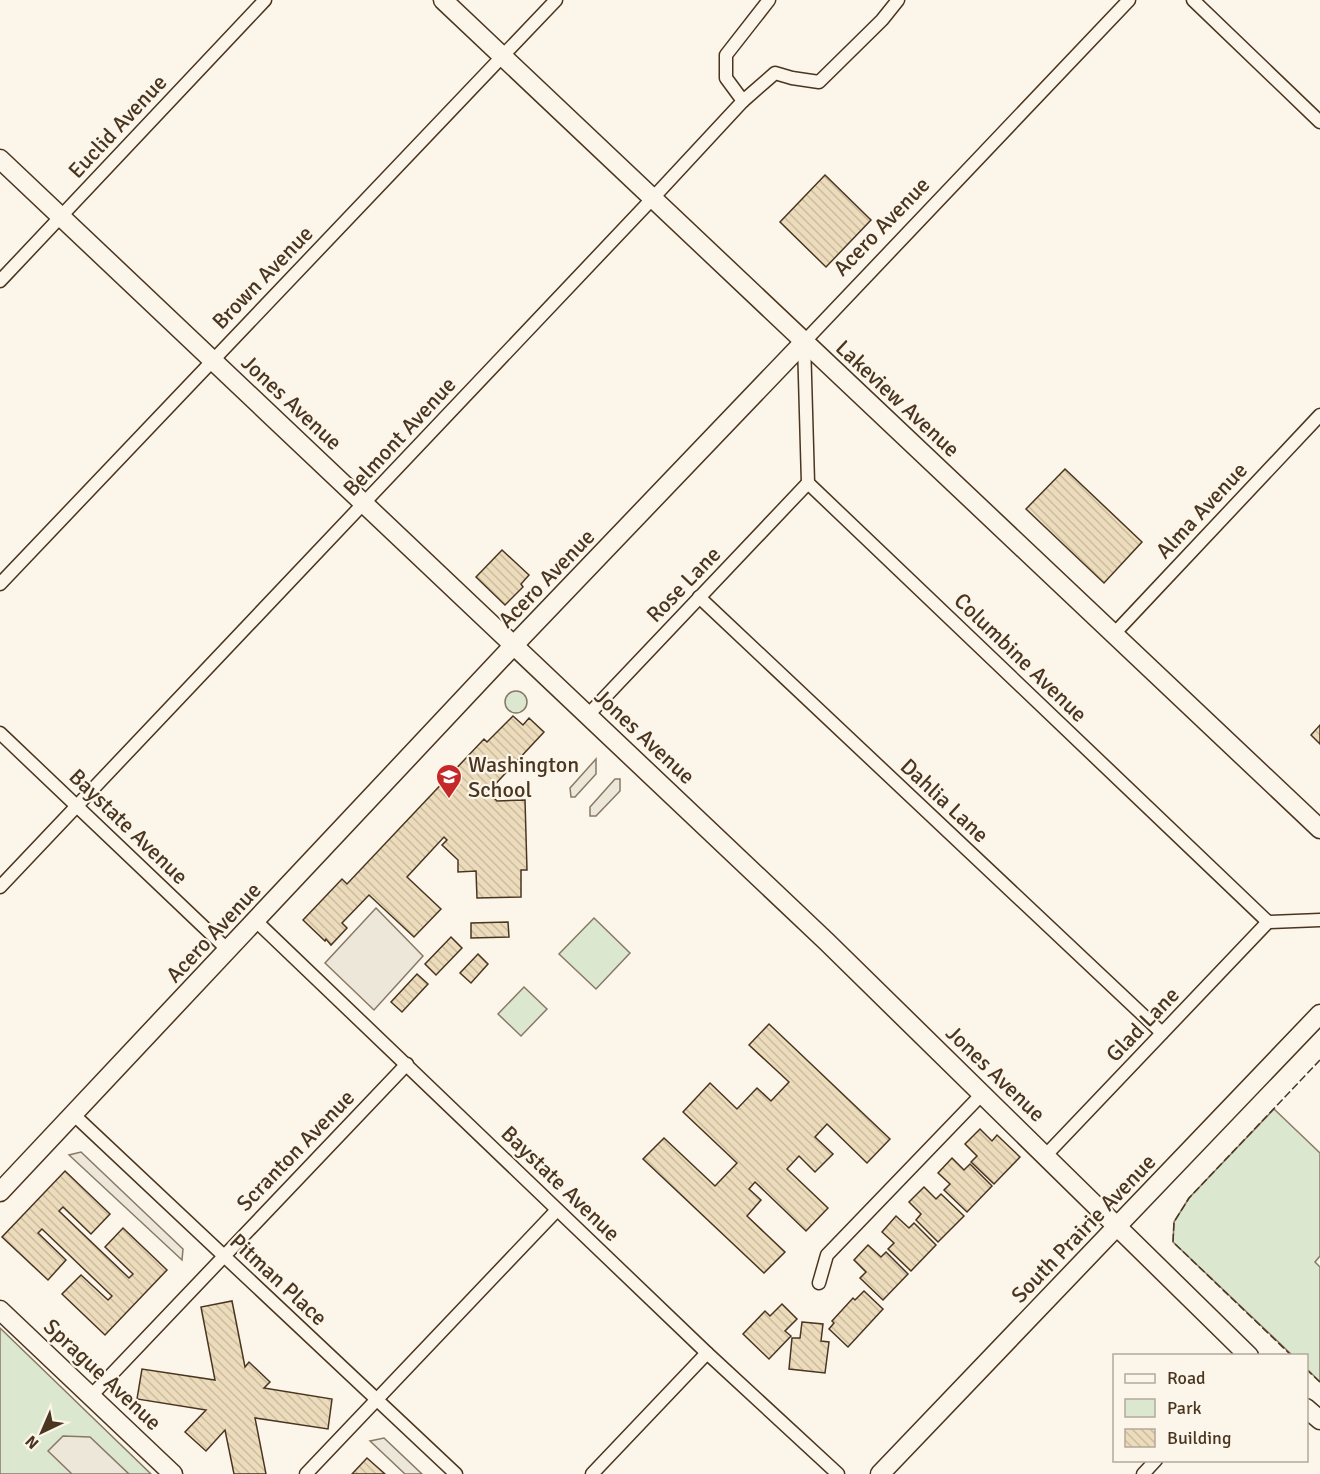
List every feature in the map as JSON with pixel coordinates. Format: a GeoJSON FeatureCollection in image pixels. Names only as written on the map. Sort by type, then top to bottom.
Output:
{"type":"FeatureCollection","features":[{"type":"Feature","properties":{"kind":"street","name":"Euclid Avenue"},"geometry":{"type":"LineString","coordinates":[[0,281],[265,0]]}},
{"type":"Feature","properties":{"kind":"street","name":"Lakeview Avenue"},"geometry":{"type":"LineString","coordinates":[[444,0],[652,200],[1320,829]]}},
{"type":"Feature","properties":{"kind":"street","name":"Brown Avenue"},"geometry":{"type":"LineString","coordinates":[[0,584],[556,0]]}},
{"type":"Feature","properties":{"kind":"street"},"geometry":{"type":"LineString","coordinates":[[743,101],[726,78],[726,55],[769,0]]}},
{"type":"Feature","properties":{"kind":"street","name":"Belmont Avenue"},"geometry":{"type":"LineString","coordinates":[[0,887],[652,200],[743,101],[775,73],[819,82],[882,20],[898,0]]}},
{"type":"Feature","properties":{"kind":"street","name":"Acero Avenue"},"geometry":{"type":"LineString","coordinates":[[0,1192],[513,646],[1129,0]]}},
{"type":"Feature","properties":{"kind":"street"},"geometry":{"type":"LineString","coordinates":[[1193,0],[1320,122]]}},
{"type":"Feature","properties":{"kind":"street","name":"Jones Avenue"},"geometry":{"type":"LineString","coordinates":[[0,159],[365,503],[983,1093],[1247,1354]]}},
{"type":"Feature","properties":{"kind":"street"},"geometry":{"type":"LineString","coordinates":[[804,342],[808,483]]}},
{"type":"Feature","properties":{"kind":"street","name":"Alma Avenue"},"geometry":{"type":"LineString","coordinates":[[1113,635],[1320,415]]}},
{"type":"Feature","properties":{"kind":"street","name":"Rose Lane"},"geometry":{"type":"LineString","coordinates":[[588,715],[808,483]]}},
{"type":"Feature","properties":{"kind":"street","name":"Columbine Avenue"},"geometry":{"type":"LineString","coordinates":[[808,483],[1268,922]]}},
{"type":"Feature","properties":{"kind":"street","name":"Dahlia Lane"},"geometry":{"type":"LineString","coordinates":[[699,597],[1162,1033]]}},
{"type":"Feature","properties":{"kind":"street","name":"Baystate Avenue"},"geometry":{"type":"LineString","coordinates":[[0,733],[228,950]]}},
{"type":"Feature","properties":{"kind":"street"},"geometry":{"type":"LineString","coordinates":[[1268,922],[1320,920]]}},
{"type":"Feature","properties":{"kind":"street","name":"Baystate Avenue"},"geometry":{"type":"LineString","coordinates":[[256,921],[707,1353],[838,1474]]}},
{"type":"Feature","properties":{"kind":"street","name":"Glad Lane"},"geometry":{"type":"LineString","coordinates":[[1046,1155],[1268,922]]}},
{"type":"Feature","properties":{"kind":"street","name":"South Prairie Avenue"},"geometry":{"type":"LineString","coordinates":[[880,1474],[1320,1014]]}},
{"type":"Feature","properties":{"kind":"street","name":"Scranton Avenue"},"geometry":{"type":"LineString","coordinates":[[91,1396],[407,1064]]}},
{"type":"Feature","properties":{"kind":"street"},"geometry":{"type":"LineString","coordinates":[[819,1283],[827,1255],[983,1093]]}},
{"type":"Feature","properties":{"kind":"street","name":"Pitman Place"},"geometry":{"type":"LineString","coordinates":[[73,1114],[456,1474]]}},
{"type":"Feature","properties":{"kind":"street"},"geometry":{"type":"LineString","coordinates":[[306,1474],[557,1210]]}},
{"type":"Feature","properties":{"kind":"street","name":"Sprague Avenue"},"geometry":{"type":"LineString","coordinates":[[0,1310],[173,1474]]}},
{"type":"Feature","properties":{"kind":"street"},"geometry":{"type":"LineString","coordinates":[[592,1474],[707,1353]]}},
{"type":"Feature","properties":{"kind":"street"},"geometry":{"type":"LineString","coordinates":[[1308,1410],[1320,1420]]}},
{"type":"Feature","properties":{"kind":"street"},"geometry":{"type":"LineString","coordinates":[[1143,1474],[1155,1462]]}},
{"type":"Feature","properties":{"kind":"green space"},"geometry":{"type":"Polygon","coordinates":[[[512,691],[520,691],[527,698],[527,706],[520,713],[512,713],[505,706],[505,698],[512,691]]]}},
{"type":"Feature","properties":{"kind":"green space"},"geometry":{"type":"Polygon","coordinates":[[[594,918],[630,953],[596,989],[559,954],[594,918]]]}},
{"type":"Feature","properties":{"kind":"green space"},"geometry":{"type":"Polygon","coordinates":[[[524,987],[547,1009],[521,1036],[498,1014],[524,987]]]}},
{"type":"Feature","properties":{"kind":"green space"},"geometry":{"type":"Polygon","coordinates":[[[1274,1109],[1320,1153],[1320,1256],[1315,1262],[1320,1267],[1320,1382],[1308,1370],[1308,1354],[1291,1354],[1173,1242],[1174,1222],[1189,1198],[1274,1109]]]}},
{"type":"Feature","properties":{"kind":"green space"},"geometry":{"type":"Polygon","coordinates":[[[0,1328],[151,1474],[0,1474],[0,1328]]]}},
{"type":"Feature","properties":{"kind":"shaded area"},"geometry":{"type":"Polygon","coordinates":[[[596,759],[596,774],[575,797],[571,797],[570,788],[596,759]]]}},
{"type":"Feature","properties":{"kind":"shaded area"},"geometry":{"type":"Polygon","coordinates":[[[615,779],[620,779],[620,791],[596,816],[590,816],[590,807],[615,779]]]}},
{"type":"Feature","properties":{"kind":"shaded area"},"geometry":{"type":"Polygon","coordinates":[[[376,908],[423,956],[374,1010],[325,963],[376,908]]]}},
{"type":"Feature","properties":{"kind":"shaded area"},"geometry":{"type":"Polygon","coordinates":[[[81,1152],[183,1249],[182,1260],[69,1155],[81,1152]]]}},
{"type":"Feature","properties":{"kind":"shaded area"},"geometry":{"type":"Polygon","coordinates":[[[63,1436],[90,1437],[129,1474],[72,1474],[48,1451],[63,1436]]]}},
{"type":"Feature","properties":{"kind":"shaded area"},"geometry":{"type":"Polygon","coordinates":[[[384,1438],[422,1474],[405,1474],[370,1441],[384,1438]]]}},
{"type":"Feature","properties":{"kind":"building"},"geometry":{"type":"Polygon","coordinates":[[[825,175],[871,220],[826,267],[780,222],[825,175]]]}},
{"type":"Feature","properties":{"kind":"building"},"geometry":{"type":"Polygon","coordinates":[[[1065,469],[1142,542],[1104,583],[1026,509],[1065,469]]]}},
{"type":"Feature","properties":{"kind":"building"},"geometry":{"type":"Polygon","coordinates":[[[502,550],[529,575],[521,584],[523,587],[505,605],[476,577],[502,550]]]}},
{"type":"Feature","properties":{"kind":"building"},"geometry":{"type":"Polygon","coordinates":[[[513,716],[523,725],[529,718],[544,732],[488,792],[497,801],[525,800],[527,870],[521,870],[521,897],[477,898],[476,871],[458,872],[458,860],[442,845],[447,840],[444,837],[407,877],[441,909],[414,937],[369,895],[342,923],[347,928],[331,945],[326,939],[325,941],[303,920],[342,879],[347,884],[484,739],[487,742],[513,716]]]}},
{"type":"Feature","properties":{"kind":"building"},"geometry":{"type":"Polygon","coordinates":[[[1320,725],[1320,744],[1311,735],[1320,725]]]}},
{"type":"Feature","properties":{"kind":"building"},"geometry":{"type":"Polygon","coordinates":[[[508,922],[509,937],[471,938],[471,923],[508,922]]]}},
{"type":"Feature","properties":{"kind":"building"},"geometry":{"type":"Polygon","coordinates":[[[451,937],[462,948],[436,975],[425,964],[451,937]]]}},
{"type":"Feature","properties":{"kind":"building"},"geometry":{"type":"Polygon","coordinates":[[[478,954],[488,964],[471,983],[460,973],[478,954]]]}},
{"type":"Feature","properties":{"kind":"building"},"geometry":{"type":"Polygon","coordinates":[[[417,974],[428,984],[402,1012],[391,1002],[417,974]]]}},
{"type":"Feature","properties":{"kind":"building"},"geometry":{"type":"Polygon","coordinates":[[[769,1024],[890,1139],[867,1163],[827,1124],[815,1137],[833,1154],[815,1172],[799,1156],[787,1169],[828,1208],[806,1231],[755,1182],[749,1189],[761,1200],[747,1216],[785,1252],[764,1273],[643,1159],[664,1138],[715,1186],[737,1163],[683,1112],[710,1083],[737,1109],[757,1088],[771,1101],[789,1082],[749,1045],[769,1024]]]}},
{"type":"Feature","properties":{"kind":"building"},"geometry":{"type":"Polygon","coordinates":[[[980,1129],[992,1141],[997,1135],[1020,1157],[994,1184],[971,1162],[977,1156],[965,1144],[980,1129]]]}},
{"type":"Feature","properties":{"kind":"building"},"geometry":{"type":"Polygon","coordinates":[[[952,1158],[964,1170],[970,1164],[992,1186],[967,1212],[944,1190],[950,1184],[938,1173],[952,1158]]]}},
{"type":"Feature","properties":{"kind":"building"},"geometry":{"type":"Polygon","coordinates":[[[65,1171],[110,1214],[91,1234],[63,1207],[59,1211],[129,1278],[133,1274],[105,1247],[123,1228],[167,1270],[105,1335],[62,1294],[81,1275],[108,1300],[112,1296],[42,1229],[38,1233],[66,1260],[48,1280],[2,1237],[65,1171]]]}},
{"type":"Feature","properties":{"kind":"building"},"geometry":{"type":"Polygon","coordinates":[[[924,1187],[936,1199],[941,1194],[964,1216],[938,1242],[916,1220],[921,1214],[909,1202],[924,1187]]]}},
{"type":"Feature","properties":{"kind":"building"},"geometry":{"type":"Polygon","coordinates":[[[896,1216],[909,1228],[914,1223],[936,1245],[911,1271],[888,1249],[894,1243],[882,1232],[896,1216]]]}},
{"type":"Feature","properties":{"kind":"building"},"geometry":{"type":"Polygon","coordinates":[[[868,1245],[881,1257],[886,1252],[908,1274],[883,1300],[860,1278],[866,1272],[854,1260],[868,1245]]]}},
{"type":"Feature","properties":{"kind":"building"},"geometry":{"type":"Polygon","coordinates":[[[864,1291],[883,1309],[848,1347],[829,1329],[834,1323],[832,1321],[853,1298],[855,1300],[864,1291]]]}},
{"type":"Feature","properties":{"kind":"building"},"geometry":{"type":"Polygon","coordinates":[[[232,1301],[245,1367],[249,1362],[270,1382],[264,1388],[332,1399],[328,1429],[255,1418],[266,1474],[234,1474],[225,1430],[206,1451],[185,1432],[206,1410],[137,1399],[142,1369],[215,1380],[201,1307],[232,1301]]]}},
{"type":"Feature","properties":{"kind":"building"},"geometry":{"type":"Polygon","coordinates":[[[782,1304],[797,1319],[785,1331],[791,1336],[769,1359],[743,1334],[765,1311],[770,1316],[782,1304]]]}},
{"type":"Feature","properties":{"kind":"building"},"geometry":{"type":"Polygon","coordinates":[[[802,1322],[823,1324],[821,1341],[829,1342],[825,1373],[789,1369],[792,1338],[800,1338],[802,1322]]]}},
{"type":"Feature","properties":{"kind":"building"},"geometry":{"type":"Polygon","coordinates":[[[367,1458],[385,1474],[352,1474],[367,1458]]]}},
{"type":"Feature","properties":{"kind":"fence"},"geometry":{"type":"LineString","coordinates":[[1290,1354],[1173,1242],[1174,1222],[1189,1198],[1320,1060]]}},
{"type":"Feature","properties":{"kind":"fence"},"geometry":{"type":"LineString","coordinates":[[1308,1371],[1320,1382]]}},
{"type":"Feature","properties":{"kind":"place","name":"Washington School"},"geometry":{"type":"Point","coordinates":[449,800]}}]}
